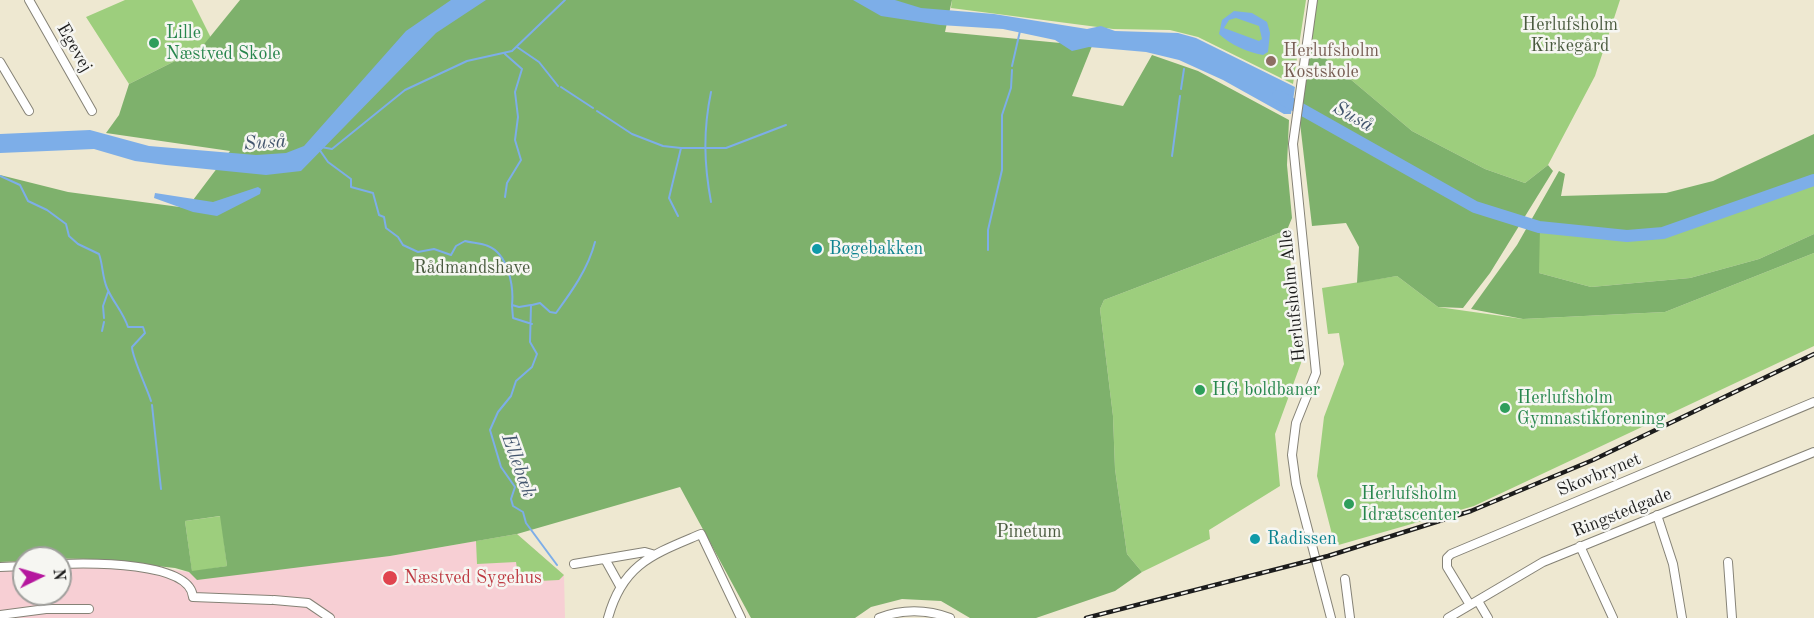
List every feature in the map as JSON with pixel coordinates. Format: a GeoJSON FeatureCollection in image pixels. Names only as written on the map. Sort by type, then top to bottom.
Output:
{"type":"FeatureCollection","features":[{"type":"Feature","properties":{"kind":"street","name":"Egevej"},"geometry":{"type":"LineString","coordinates":[[29,0],[92,111]]}},
{"type":"Feature","properties":{"kind":"street","name":"Herlufsholm Alle"},"geometry":{"type":"LineString","coordinates":[[1313,0],[1293,124],[1300,223],[1317,362],[1313,383],[1296,423],[1292,455],[1331,618]]}},
{"type":"Feature","properties":{"kind":"street"},"geometry":{"type":"LineString","coordinates":[[0,62],[29,111]]}},
{"type":"Feature","properties":{"kind":"street","name":"Skovbrynet"},"geometry":{"type":"LineString","coordinates":[[1474,603],[1447,567],[1447,558],[1451,554],[1814,402]]}},
{"type":"Feature","properties":{"kind":"street","name":"Ringstedgade"},"geometry":{"type":"LineString","coordinates":[[1448,618],[1543,562],[1658,514],[1813,455]]}},
{"type":"Feature","properties":{"kind":"street"},"geometry":{"type":"LineString","coordinates":[[1658,514],[1673,564],[1682,618]]}},
{"type":"Feature","properties":{"kind":"street"},"geometry":{"type":"LineString","coordinates":[[608,618],[620,586],[640,563],[652,554],[701,534],[741,618]]}},
{"type":"Feature","properties":{"kind":"street"},"geometry":{"type":"LineString","coordinates":[[1580,546],[1613,618]]}},
{"type":"Feature","properties":{"kind":"street"},"geometry":{"type":"LineString","coordinates":[[574,564],[645,552],[652,554]]}},
{"type":"Feature","properties":{"kind":"street"},"geometry":{"type":"LineString","coordinates":[[604,559],[620,586]]}},
{"type":"Feature","properties":{"kind":"street"},"geometry":{"type":"LineString","coordinates":[[1728,562],[1732,618]]}},
{"type":"Feature","properties":{"kind":"street"},"geometry":{"type":"LineString","coordinates":[[72,564],[92,563],[168,572],[187,582],[193,597],[308,603],[330,618]]}},
{"type":"Feature","properties":{"kind":"street"},"geometry":{"type":"LineString","coordinates":[[1345,579],[1350,618]]}},
{"type":"Feature","properties":{"kind":"street"},"geometry":{"type":"LineString","coordinates":[[1474,603],[1488,618]]}},
{"type":"Feature","properties":{"kind":"street"},"geometry":{"type":"LineString","coordinates":[[0,615],[46,609],[89,609]]}},
{"type":"Feature","properties":{"kind":"street"},"geometry":{"type":"LineString","coordinates":[[879,618],[896,613],[921,611],[950,618]]}},
{"type":"Feature","properties":{"kind":"shaded area","name":"Næstved Sygehus"},"geometry":{"type":"Polygon","coordinates":[[[517,534],[564,575],[565,618],[0,618],[0,562],[12,562],[12,606],[72,606],[72,560],[91,559],[189,572],[390,556],[517,534]]]}},
{"type":"Feature","properties":{"kind":"green space","name":"Lille Næstved Skole"},"geometry":{"type":"Polygon","coordinates":[[[125,0],[192,0],[211,38],[201,48],[129,84],[86,17],[125,0]]]}},
{"type":"Feature","properties":{"kind":"green space","name":"Rådmandshave"},"geometry":{"type":"Polygon","coordinates":[[[240,0],[952,0],[945,32],[1092,46],[1072,96],[1123,106],[1152,55],[1198,71],[1289,120],[1287,165],[1292,218],[1287,230],[1104,300],[1100,309],[1113,416],[1115,469],[1127,554],[1142,572],[1115,591],[1036,618],[970,618],[941,601],[902,599],[871,607],[855,618],[751,618],[680,487],[517,534],[390,556],[197,580],[189,572],[175,568],[72,559],[72,546],[12,546],[12,562],[0,562],[0,175],[68,192],[187,208],[230,151],[106,133],[119,115],[129,84],[201,48],[240,0]],[[220,516],[185,521],[192,571],[227,566],[220,516]]]}},
{"type":"Feature","properties":{"kind":"green space","name":"Herlufsholm Kostskole"},"geometry":{"type":"Polygon","coordinates":[[[952,0],[1306,0],[1293,84],[1198,37],[1170,30],[1113,29],[951,8],[952,0]]]}},
{"type":"Feature","properties":{"kind":"green space","name":"Herlufsholm Kirkegård"},"geometry":{"type":"Polygon","coordinates":[[[1317,0],[1620,0],[1595,76],[1548,165],[1525,183],[1485,169],[1412,131],[1311,46],[1317,0]]]}},
{"type":"Feature","properties":{"kind":"green space"},"geometry":{"type":"Polygon","coordinates":[[[1311,46],[1412,131],[1485,169],[1525,183],[1548,165],[1553,171],[1490,273],[1463,308],[1438,307],[1397,276],[1357,283],[1359,247],[1346,223],[1312,226],[1300,123],[1311,46]]]}},
{"type":"Feature","properties":{"kind":"green space"},"geometry":{"type":"Polygon","coordinates":[[[1814,134],[1814,180],[1660,233],[1626,236],[1540,227],[1539,273],[1591,287],[1690,278],[1759,259],[1814,234],[1814,253],[1665,312],[1523,319],[1471,309],[1517,245],[1559,171],[1565,174],[1561,196],[1666,193],[1713,181],[1814,134]]]}},
{"type":"Feature","properties":{"kind":"green space"},"geometry":{"type":"Polygon","coordinates":[[[1814,180],[1814,234],[1759,259],[1690,278],[1591,287],[1539,273],[1539,227],[1627,236],[1663,233],[1814,180]]]}},
{"type":"Feature","properties":{"kind":"green space","name":"HG boldbaner"},"geometry":{"type":"Polygon","coordinates":[[[1287,230],[1301,363],[1275,434],[1280,486],[1209,530],[1210,539],[1142,572],[1127,554],[1115,469],[1113,416],[1100,309],[1104,300],[1287,230]]]}},
{"type":"Feature","properties":{"kind":"green space","name":"Herlufsholm Gymnastikforening"},"geometry":{"type":"Polygon","coordinates":[[[1814,253],[1814,346],[1474,506],[1335,546],[1317,476],[1324,417],[1344,364],[1339,333],[1328,334],[1322,288],[1397,276],[1438,307],[1523,319],[1665,312],[1814,253]]]}},
{"type":"Feature","properties":{"kind":"green space"},"geometry":{"type":"Polygon","coordinates":[[[221,516],[227,566],[192,572],[185,521],[221,516]]]}},
{"type":"Feature","properties":{"kind":"green space"},"geometry":{"type":"Polygon","coordinates":[[[517,534],[564,575],[559,580],[519,582],[516,562],[477,564],[476,541],[517,534]]]}},
{"type":"Feature","properties":{"kind":"water"},"geometry":{"type":"Polygon","coordinates":[[[451,0],[486,0],[436,33],[301,171],[266,175],[166,165],[135,161],[94,149],[0,153],[0,134],[90,130],[149,146],[256,155],[286,153],[304,146],[406,31],[451,0]]]}},
{"type":"Feature","properties":{"kind":"water"},"geometry":{"type":"Polygon","coordinates":[[[853,0],[895,0],[921,8],[994,14],[1087,29],[1101,26],[1115,31],[1178,33],[1196,38],[1295,87],[1291,114],[1284,114],[1223,80],[1179,60],[1146,52],[1089,47],[1072,51],[1055,40],[1003,29],[940,25],[881,16],[853,0]]]}},
{"type":"Feature","properties":{"kind":"water"},"geometry":{"type":"Polygon","coordinates":[[[1234,11],[1252,13],[1267,22],[1270,33],[1268,52],[1263,55],[1257,54],[1229,42],[1219,34],[1222,20],[1234,11]],[[1236,18],[1229,20],[1224,28],[1259,41],[1262,39],[1259,26],[1236,18]]]}},
{"type":"Feature","properties":{"kind":"water"},"geometry":{"type":"Polygon","coordinates":[[[258,187],[261,189],[260,194],[217,216],[193,212],[154,198],[155,193],[213,202],[258,187]]]}},
{"type":"Feature","properties":{"kind":"waterway"},"geometry":{"type":"LineString","coordinates":[[321,147],[332,149],[405,90],[467,61],[512,51],[565,0]]}},
{"type":"Feature","properties":{"kind":"waterway"},"geometry":{"type":"LineString","coordinates":[[1012,66],[1020,31]]}},
{"type":"Feature","properties":{"kind":"waterway"},"geometry":{"type":"LineString","coordinates":[[517,47],[539,62],[558,86]]}},
{"type":"Feature","properties":{"kind":"waterway"},"geometry":{"type":"LineString","coordinates":[[505,54],[522,69],[515,92],[518,117],[515,140],[521,160],[507,183],[505,197]]}},
{"type":"Feature","properties":{"kind":"waterway"},"geometry":{"type":"LineString","coordinates":[[1181,89],[1184,69]]}},
{"type":"Feature","properties":{"kind":"waterway"},"geometry":{"type":"LineString","coordinates":[[988,250],[988,230],[1002,170],[1002,115],[1011,88],[1012,70]]}},
{"type":"Feature","properties":{"kind":"waterway"},"geometry":{"type":"LineString","coordinates":[[561,87],[593,108]]}},
{"type":"Feature","properties":{"kind":"waterway"},"geometry":{"type":"LineString","coordinates":[[711,92],[705,147],[711,202]]}},
{"type":"Feature","properties":{"kind":"waterway"},"geometry":{"type":"LineString","coordinates":[[1172,156],[1180,96]]}},
{"type":"Feature","properties":{"kind":"waterway","name":"Suså"},"geometry":{"type":"LineString","coordinates":[[1278,96],[1475,207],[1539,227],[1627,236],[1663,233],[1814,180]]}},
{"type":"Feature","properties":{"kind":"waterway"},"geometry":{"type":"LineString","coordinates":[[597,111],[632,134],[663,146],[681,148],[726,148],[786,125]]}},
{"type":"Feature","properties":{"kind":"waterway"},"geometry":{"type":"LineString","coordinates":[[678,216],[669,198],[681,148]]}},
{"type":"Feature","properties":{"kind":"waterway","name":"Ellebæk"},"geometry":{"type":"LineString","coordinates":[[319,149],[328,162],[351,179],[351,187],[373,193],[379,215],[384,217],[386,228],[398,237],[403,245],[418,252],[434,249],[451,255],[456,246],[465,241],[488,246],[495,250],[505,263],[511,280],[512,305],[519,307],[531,305],[530,342],[537,354],[532,367],[516,381],[511,396],[498,412],[490,430],[501,467],[515,487],[511,499],[513,506],[523,512],[526,523],[557,565]]}},
{"type":"Feature","properties":{"kind":"waterway"},"geometry":{"type":"LineString","coordinates":[[0,176],[20,185],[28,201],[47,210],[66,224],[69,236],[78,244],[99,254],[107,288],[128,327],[143,327],[145,333],[132,347],[151,401]]}},
{"type":"Feature","properties":{"kind":"waterway"},"geometry":{"type":"LineString","coordinates":[[532,305],[540,303],[550,312],[556,313],[584,271],[595,242]]}},
{"type":"Feature","properties":{"kind":"waterway"},"geometry":{"type":"LineString","coordinates":[[104,318],[103,306],[108,292]]}},
{"type":"Feature","properties":{"kind":"waterway"},"geometry":{"type":"LineString","coordinates":[[512,306],[513,318],[532,324]]}},
{"type":"Feature","properties":{"kind":"waterway"},"geometry":{"type":"LineString","coordinates":[[102,331],[104,322]]}},
{"type":"Feature","properties":{"kind":"waterway"},"geometry":{"type":"LineString","coordinates":[[152,405],[161,489]]}},
{"type":"Feature","properties":{"kind":"railway"},"geometry":{"type":"LineString","coordinates":[[1086,618],[1328,556],[1471,511],[1593,460],[1814,354]]}},
{"type":"Feature","properties":{"kind":"place","name":"Lille Næstved Skole"},"geometry":{"type":"Point","coordinates":[154,43]}},
{"type":"Feature","properties":{"kind":"place","name":"Herlufsholm Kostskole"},"geometry":{"type":"Point","coordinates":[1271,61]}},
{"type":"Feature","properties":{"kind":"place","name":"Bøgebakken"},"geometry":{"type":"Point","coordinates":[817,249]}},
{"type":"Feature","properties":{"kind":"place","name":"HG boldbaner"},"geometry":{"type":"Point","coordinates":[1200,390]}},
{"type":"Feature","properties":{"kind":"place","name":"Herlufsholm Gymnastikforening"},"geometry":{"type":"Point","coordinates":[1505,408]}},
{"type":"Feature","properties":{"kind":"place","name":"Herlufsholm Idrætscenter"},"geometry":{"type":"Point","coordinates":[1349,504]}},
{"type":"Feature","properties":{"kind":"place","name":"Radissen"},"geometry":{"type":"Point","coordinates":[1255,539]}},
{"type":"Feature","properties":{"kind":"place","name":"Næstved Sygehus"},"geometry":{"type":"Point","coordinates":[390,578]}},
{"type":"Feature","properties":{"kind":"park label","name":"Pinetum"},"geometry":{"type":"Point","coordinates":[1029,532]}}]}
